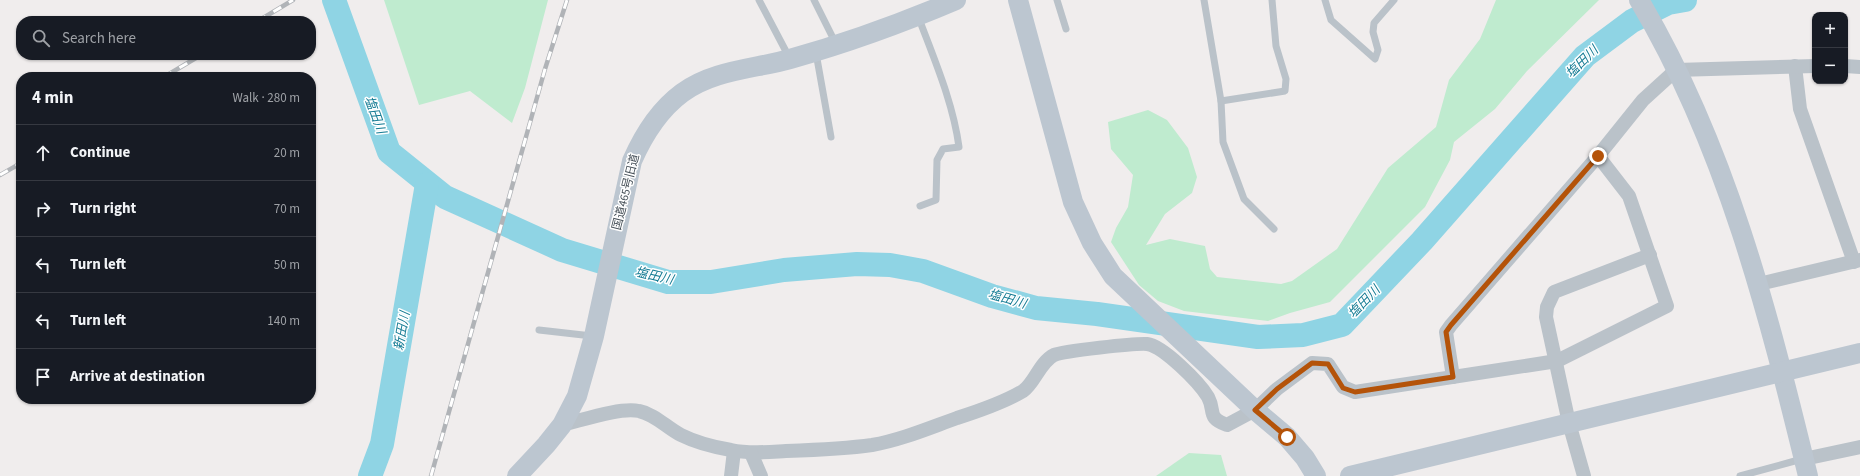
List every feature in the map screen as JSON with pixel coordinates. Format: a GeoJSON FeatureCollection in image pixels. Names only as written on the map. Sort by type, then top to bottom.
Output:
{"type":"FeatureCollection","features":[{"type":"Feature","properties":{"kind":"street","name":"国道465号旧道"},"geometry":{"type":"LineString","coordinates":[[517,476],[546,445],[562,425],[577,396],[594,336],[632,161],[639,144],[669,104],[683,93],[717,75],[790,59],[918,16],[956,0]]}},
{"type":"Feature","properties":{"kind":"street"},"geometry":{"type":"LineString","coordinates":[[1018,0],[1073,202],[1092,243],[1113,276],[1205,364],[1287,437],[1305,458],[1316,476]]}},
{"type":"Feature","properties":{"kind":"street"},"geometry":{"type":"LineString","coordinates":[[1638,0],[1659,34],[1728,190],[1759,284],[1806,467],[1860,447]]}},
{"type":"Feature","properties":{"kind":"street"},"geometry":{"type":"LineString","coordinates":[[1759,284],[1857,261],[1800,110],[1796,66]]}},
{"type":"Feature","properties":{"kind":"street"},"geometry":{"type":"LineString","coordinates":[[1453,377],[1446,332],[1451,325],[1598,156],[1643,100],[1676,70],[1812,66]]}},
{"type":"Feature","properties":{"kind":"street"},"geometry":{"type":"LineString","coordinates":[[1848,66],[1860,67]]}},
{"type":"Feature","properties":{"kind":"street"},"geometry":{"type":"LineString","coordinates":[[562,425],[623,411],[639,411],[651,416],[679,434],[696,442],[734,451],[751,453],[872,445],[912,435],[984,409],[1024,390],[1039,369],[1055,355],[1092,349],[1146,344],[1156,346],[1179,365],[1201,388],[1209,399],[1211,414],[1217,421],[1227,425],[1255,410],[1277,389],[1312,363],[1328,364],[1343,388],[1355,392],[1556,361],[1667,306],[1629,196],[1598,156]]}},
{"type":"Feature","properties":{"kind":"street"},"geometry":{"type":"LineString","coordinates":[[1584,476],[1569,423],[1546,317],[1547,307],[1554,292],[1650,256]]}},
{"type":"Feature","properties":{"kind":"street"},"geometry":{"type":"LineString","coordinates":[[1350,476],[1860,353]]}},
{"type":"Feature","properties":{"kind":"street"},"geometry":{"type":"LineString","coordinates":[[731,476],[734,451]]}},
{"type":"Feature","properties":{"kind":"street"},"geometry":{"type":"LineString","coordinates":[[751,453],[761,476]]}},
{"type":"Feature","properties":{"kind":"lane"},"geometry":{"type":"LineString","coordinates":[[759,0],[790,59]]}},
{"type":"Feature","properties":{"kind":"lane"},"geometry":{"type":"LineString","coordinates":[[814,0],[836,44]]}},
{"type":"Feature","properties":{"kind":"lane"},"geometry":{"type":"LineString","coordinates":[[1057,0],[1066,29]]}},
{"type":"Feature","properties":{"kind":"lane"},"geometry":{"type":"LineString","coordinates":[[1204,0],[1221,101],[1223,142],[1244,199],[1274,229]]}},
{"type":"Feature","properties":{"kind":"lane"},"geometry":{"type":"LineString","coordinates":[[1221,101],[1285,91],[1286,79],[1276,46],[1272,0]]}},
{"type":"Feature","properties":{"kind":"lane"},"geometry":{"type":"LineString","coordinates":[[1325,0],[1331,20],[1375,59],[1378,50],[1373,32],[1374,23],[1394,0]]}},
{"type":"Feature","properties":{"kind":"lane"},"geometry":{"type":"LineString","coordinates":[[918,16],[944,85],[957,131],[959,147],[944,149],[937,160],[936,200],[920,206]]}},
{"type":"Feature","properties":{"kind":"lane"},"geometry":{"type":"LineString","coordinates":[[816,50],[831,137]]}},
{"type":"Feature","properties":{"kind":"lane"},"geometry":{"type":"LineString","coordinates":[[539,330],[594,336]]}},
{"type":"Feature","properties":{"kind":"lane"},"geometry":{"type":"LineString","coordinates":[[1740,476],[1806,467]]}},
{"type":"Feature","properties":{"kind":"green space"},"geometry":{"type":"Polygon","coordinates":[[[384,0],[548,0],[525,88],[512,123],[470,91],[419,105],[384,0]]]}},
{"type":"Feature","properties":{"kind":"green space"},"geometry":{"type":"Polygon","coordinates":[[[1496,0],[1599,0],[1527,71],[1495,109],[1454,142],[1450,160],[1425,207],[1330,302],[1290,313],[1268,321],[1184,311],[1158,301],[1139,285],[1111,242],[1116,228],[1128,207],[1133,175],[1111,149],[1108,122],[1148,110],[1167,120],[1188,148],[1197,177],[1192,193],[1165,214],[1146,245],[1170,239],[1205,246],[1210,269],[1217,277],[1281,284],[1292,281],[1337,249],[1388,168],[1436,127],[1449,80],[1480,39],[1496,0]]]}},
{"type":"Feature","properties":{"kind":"green space"},"geometry":{"type":"Polygon","coordinates":[[[1189,453],[1221,455],[1227,476],[1156,476],[1189,453]]]}},
{"type":"Feature","properties":{"kind":"waterway","name":"塩田川"},"geometry":{"type":"LineString","coordinates":[[334,0],[389,152],[445,197],[562,250],[668,282],[711,282],[784,270],[857,264],[890,265],[923,271],[992,296],[1036,308],[1097,314],[1258,337],[1303,335],[1342,325],[1422,241],[1585,56],[1632,21],[1668,3],[1685,0]]}},
{"type":"Feature","properties":{"kind":"waterway","name":"新田川"},"geometry":{"type":"LineString","coordinates":[[370,476],[382,444],[427,184]]}},
{"type":"Feature","properties":{"kind":"railway"},"geometry":{"type":"LineString","coordinates":[[266,16],[293,0]]}},
{"type":"Feature","properties":{"kind":"railway"},"geometry":{"type":"LineString","coordinates":[[431,476],[545,69],[567,0]]}},
{"type":"Feature","properties":{"kind":"railway"},"geometry":{"type":"LineString","coordinates":[[172,72],[193,60]]}},
{"type":"Feature","properties":{"kind":"railway"},"geometry":{"type":"LineString","coordinates":[[0,175],[16,166]]}},
{"type":"Feature","properties":{"kind":"route"},"geometry":{"type":"LineString","coordinates":[[1287,437],[1255,410],[1277,389],[1312,363],[1328,364],[1343,388],[1355,392],[1453,377],[1446,332],[1598,156]]}}]}
